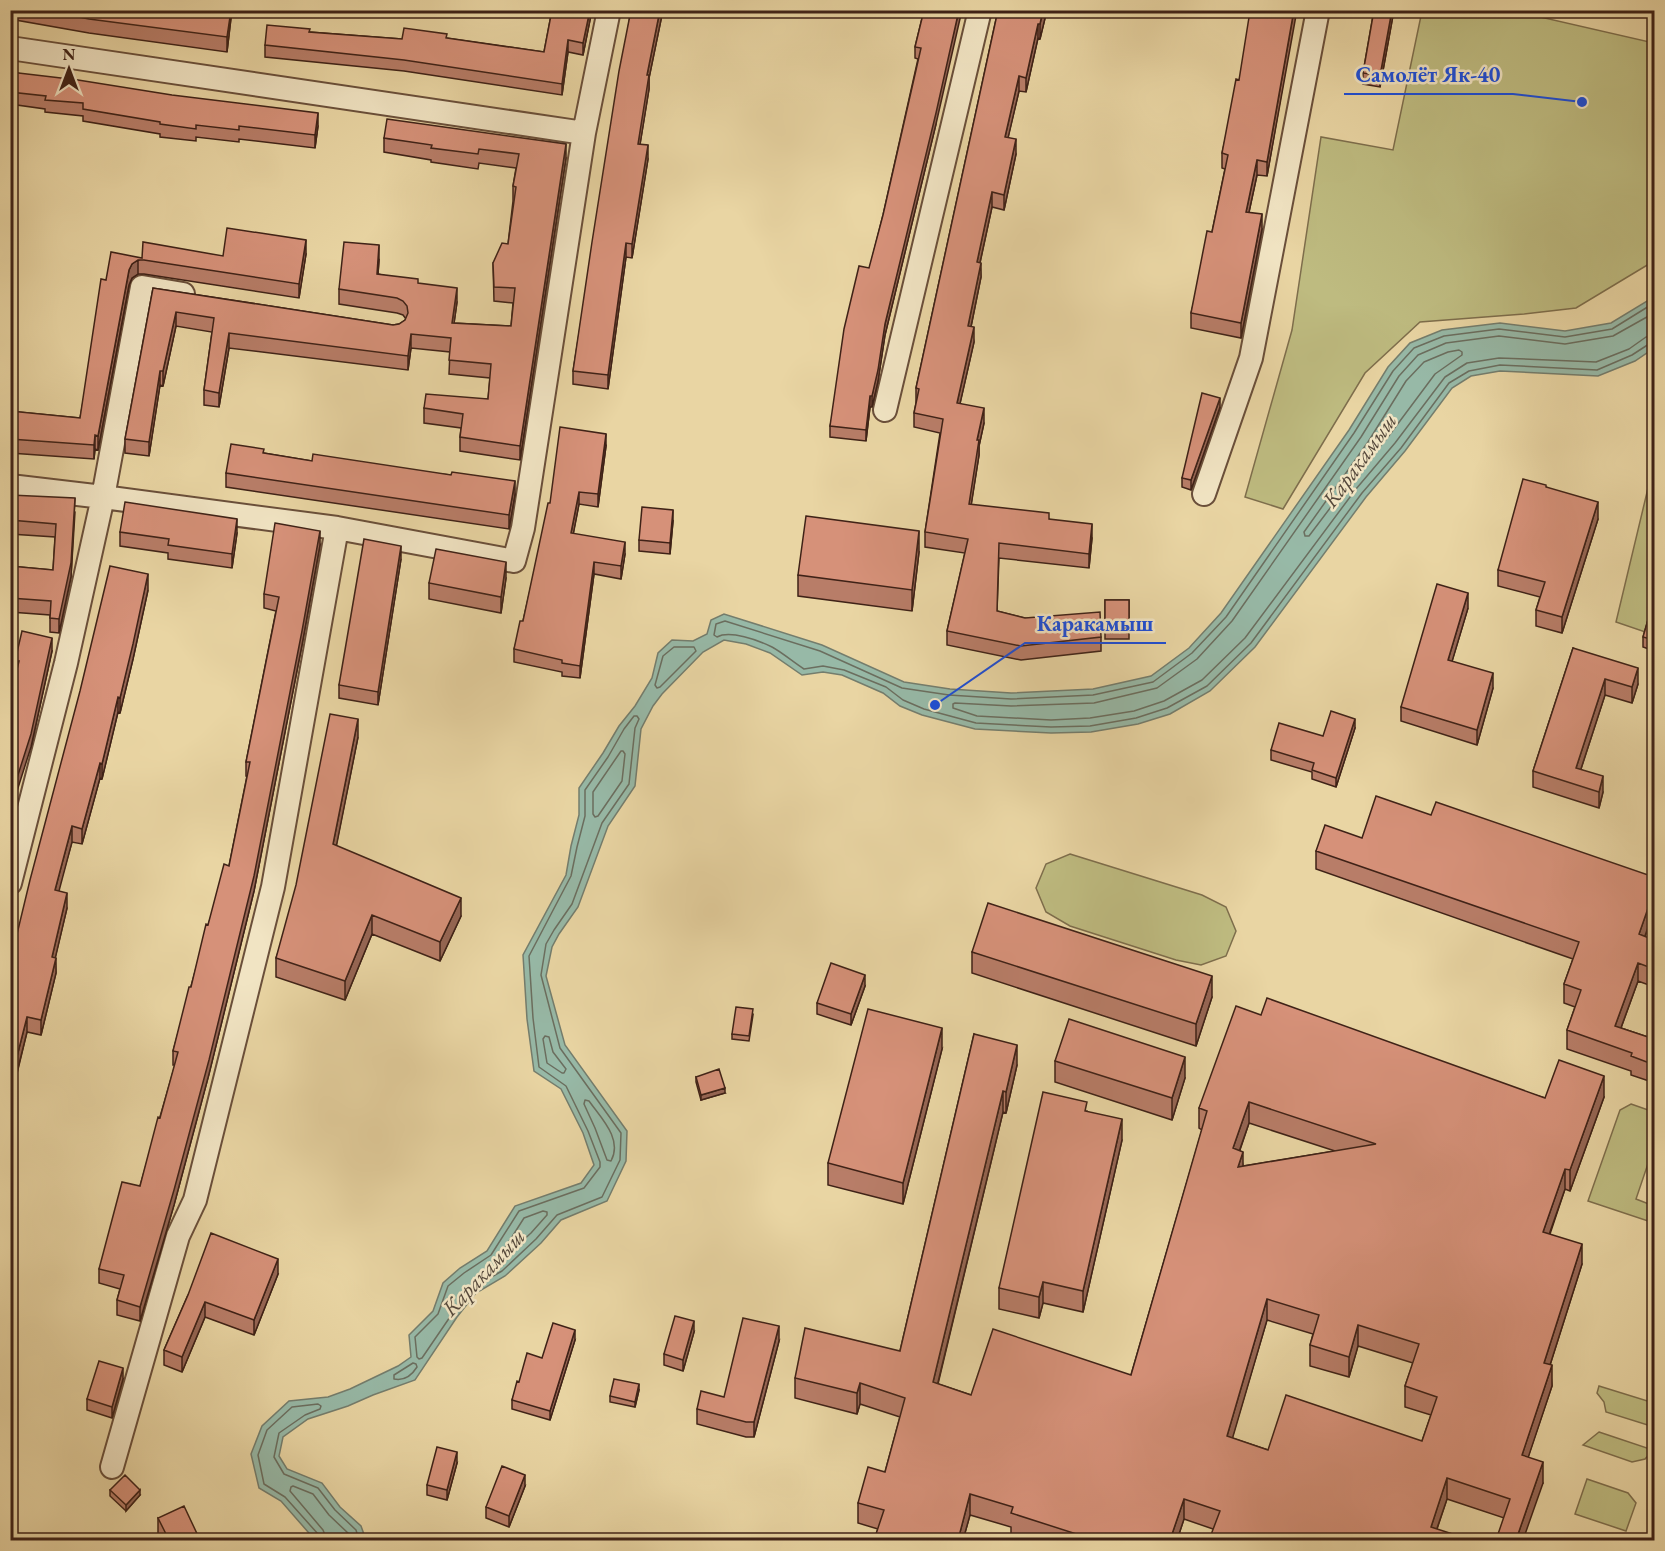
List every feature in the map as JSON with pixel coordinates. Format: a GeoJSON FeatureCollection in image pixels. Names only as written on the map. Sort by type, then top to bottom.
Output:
{"type":"FeatureCollection","features":[{"type":"Feature","properties":{"kind":"street"},"geometry":{"type":"LineString","coordinates":[[10,486],[338,528],[514,561],[523,528],[584,133],[609,10]]}},
{"type":"Feature","properties":{"kind":"street"},"geometry":{"type":"LineString","coordinates":[[885,410],[980,10]]}},
{"type":"Feature","properties":{"kind":"street"},"geometry":{"type":"LineString","coordinates":[[1204,494],[1251,358],[1318,10]]}},
{"type":"Feature","properties":{"kind":"street"},"geometry":{"type":"LineString","coordinates":[[10,48],[584,133]]}},
{"type":"Feature","properties":{"kind":"street"},"geometry":{"type":"LineString","coordinates":[[10,883],[66,663],[103,497],[142,287],[199,296]]}},
{"type":"Feature","properties":{"kind":"street"},"geometry":{"type":"LineString","coordinates":[[112,1467],[178,1236],[195,1200],[273,886],[338,528]]}},
{"type":"Feature","properties":{"kind":"shaded area"},"geometry":{"type":"Polygon","coordinates":[[[1422,11],[1514,11],[1654,43],[1654,261],[1576,308],[1420,322],[1365,373],[1283,509],[1245,497],[1292,330],[1321,137],[1393,150],[1422,11]]]}},
{"type":"Feature","properties":{"kind":"shaded area"},"geometry":{"type":"Polygon","coordinates":[[[1654,463],[1654,635],[1616,622],[1654,463]]]}},
{"type":"Feature","properties":{"kind":"shaded area"},"geometry":{"type":"Polygon","coordinates":[[[1070,854],[1202,895],[1226,907],[1236,931],[1226,956],[1201,965],[1176,960],[1070,926],[1046,912],[1036,888],[1046,864],[1070,854]]]}},
{"type":"Feature","properties":{"kind":"shaded area"},"geometry":{"type":"Polygon","coordinates":[[[1631,1104],[1654,1112],[1654,1146],[1636,1199],[1654,1206],[1654,1223],[1588,1201],[1620,1110],[1631,1104]]]}},
{"type":"Feature","properties":{"kind":"shaded area"},"geometry":{"type":"Polygon","coordinates":[[[1599,1386],[1654,1403],[1654,1427],[1606,1412],[1604,1402],[1597,1393],[1599,1386]]]}},
{"type":"Feature","properties":{"kind":"shaded area"},"geometry":{"type":"Polygon","coordinates":[[[1599,1432],[1653,1450],[1645,1459],[1632,1462],[1583,1445],[1599,1432]]]}},
{"type":"Feature","properties":{"kind":"shaded area"},"geometry":{"type":"Polygon","coordinates":[[[1587,1479],[1628,1493],[1636,1503],[1626,1531],[1575,1514],[1587,1479]]]}},
{"type":"Feature","properties":{"kind":"water"},"geometry":{"type":"Polygon","coordinates":[[[1654,295],[1654,348],[1635,361],[1598,376],[1500,371],[1471,376],[1452,388],[1405,451],[1366,497],[1255,647],[1210,691],[1170,714],[1138,724],[1091,732],[1051,733],[975,729],[922,715],[900,706],[883,693],[842,675],[823,672],[802,675],[770,653],[746,644],[724,640],[703,652],[662,694],[641,729],[635,786],[608,826],[578,907],[552,947],[546,976],[565,1045],[627,1131],[626,1161],[607,1201],[561,1220],[541,1243],[505,1276],[476,1293],[415,1380],[308,1419],[283,1437],[279,1456],[287,1469],[322,1483],[340,1507],[361,1526],[366,1540],[315,1540],[281,1501],[259,1488],[251,1454],[262,1426],[289,1401],[328,1397],[398,1366],[411,1357],[409,1335],[433,1311],[443,1283],[460,1268],[487,1251],[515,1206],[581,1183],[594,1165],[583,1133],[561,1089],[534,1071],[527,1019],[523,955],[566,875],[579,815],[579,788],[652,678],[658,653],[672,640],[693,641],[707,634],[711,620],[724,614],[822,645],[904,682],[950,689],[1011,693],[1093,689],[1151,676],[1189,648],[1221,613],[1349,430],[1388,367],[1410,343],[1442,330],[1500,323],[1565,331],[1611,323],[1654,295]]]}},
{"type":"Feature","properties":{"kind":"building"},"geometry":{"type":"Polygon","coordinates":[[[43,10],[231,10],[227,37],[89,19],[43,10]]]}},
{"type":"Feature","properties":{"kind":"building"},"geometry":{"type":"Polygon","coordinates":[[[552,10],[590,10],[583,43],[568,40],[562,84],[404,60],[265,45],[267,25],[310,29],[309,32],[402,39],[404,28],[447,34],[446,38],[544,52],[552,10]]]}},
{"type":"Feature","properties":{"kind":"building"},"geometry":{"type":"Polygon","coordinates":[[[631,10],[660,10],[647,75],[649,75],[638,144],[648,145],[632,244],[626,243],[608,375],[573,371],[619,71],[631,10]]]}},
{"type":"Feature","properties":{"kind":"building"},"geometry":{"type":"Polygon","coordinates":[[[924,10],[959,10],[885,324],[878,370],[872,396],[870,396],[866,430],[830,426],[844,329],[859,266],[869,268],[883,215],[921,48],[915,47],[924,10]]]}},
{"type":"Feature","properties":{"kind":"building"},"geometry":{"type":"Polygon","coordinates":[[[998,10],[1043,10],[1026,78],[1019,76],[1005,137],[1016,139],[1004,195],[992,192],[977,262],[981,263],[968,326],[974,327],[957,403],[984,408],[977,440],[979,440],[969,504],[1049,513],[1049,519],[1092,524],[1089,554],[999,543],[997,611],[1025,618],[1100,612],[1101,637],[1021,646],[947,631],[968,539],[925,532],[943,419],[914,413],[919,389],[916,388],[998,10]]]}},
{"type":"Feature","properties":{"kind":"building"},"geometry":{"type":"Polygon","coordinates":[[[1270,10],[1294,10],[1267,162],[1257,160],[1246,212],[1262,214],[1241,323],[1191,313],[1207,231],[1212,232],[1228,155],[1222,153],[1236,79],[1239,80],[1250,11],[1269,14],[1270,10]]]}},
{"type":"Feature","properties":{"kind":"building"},"geometry":{"type":"Polygon","coordinates":[[[1374,10],[1392,10],[1380,76],[1363,73],[1374,10]]]}},
{"type":"Feature","properties":{"kind":"building"},"geometry":{"type":"Polygon","coordinates":[[[10,72],[318,113],[315,135],[239,126],[239,130],[196,125],[196,129],[83,109],[83,103],[45,100],[46,96],[10,92],[10,72]]]}},
{"type":"Feature","properties":{"kind":"building"},"geometry":{"type":"Polygon","coordinates":[[[387,119],[566,144],[520,446],[460,437],[463,414],[424,408],[426,394],[488,399],[491,364],[449,360],[451,338],[411,334],[408,356],[229,333],[219,393],[204,390],[214,318],[176,312],[163,371],[160,371],[149,442],[125,439],[153,288],[393,325],[399,324],[405,320],[408,313],[403,301],[397,298],[339,289],[344,242],[379,245],[377,274],[418,279],[418,283],[457,288],[452,323],[511,326],[515,288],[494,287],[493,263],[502,243],[508,244],[516,187],[513,186],[519,154],[479,149],[478,154],[431,148],[432,145],[384,138],[387,119]]]}},
{"type":"Feature","properties":{"kind":"building"},"geometry":{"type":"Polygon","coordinates":[[[227,228],[306,240],[299,284],[138,260],[129,270],[98,436],[95,435],[94,445],[10,439],[10,411],[80,418],[101,279],[106,280],[111,252],[142,258],[143,242],[223,256],[227,228]]]}},
{"type":"Feature","properties":{"kind":"building"},"geometry":{"type":"Polygon","coordinates":[[[1202,393],[1220,398],[1191,480],[1182,478],[1202,393]]]}},
{"type":"Feature","properties":{"kind":"building"},"geometry":{"type":"Polygon","coordinates":[[[560,427],[606,434],[598,494],[579,492],[571,533],[625,542],[621,566],[594,562],[580,666],[514,649],[520,621],[523,621],[548,503],[550,503],[560,427]]]}},
{"type":"Feature","properties":{"kind":"building"},"geometry":{"type":"Polygon","coordinates":[[[231,444],[264,449],[263,453],[312,461],[313,454],[451,475],[452,472],[515,481],[509,515],[226,473],[231,444]]]}},
{"type":"Feature","properties":{"kind":"building"},"geometry":{"type":"Polygon","coordinates":[[[1523,479],[1598,502],[1562,617],[1536,610],[1545,582],[1498,570],[1523,479]]]}},
{"type":"Feature","properties":{"kind":"building"},"geometry":{"type":"Polygon","coordinates":[[[10,495],[75,498],[71,563],[59,619],[50,618],[51,601],[10,598],[10,566],[53,570],[56,524],[10,520],[10,495]]]}},
{"type":"Feature","properties":{"kind":"building"},"geometry":{"type":"Polygon","coordinates":[[[125,502],[237,519],[232,554],[168,545],[169,539],[120,532],[125,502]]]}},
{"type":"Feature","properties":{"kind":"building"},"geometry":{"type":"Polygon","coordinates":[[[642,507],[673,510],[670,543],[639,540],[642,507]]]}},
{"type":"Feature","properties":{"kind":"building"},"geometry":{"type":"Polygon","coordinates":[[[806,516],[919,531],[912,590],[798,575],[806,516]]]}},
{"type":"Feature","properties":{"kind":"building"},"geometry":{"type":"Polygon","coordinates":[[[275,523],[320,531],[254,876],[209,1060],[140,1307],[117,1300],[124,1275],[99,1269],[122,1182],[140,1186],[178,1052],[173,1051],[206,924],[208,925],[224,864],[229,866],[250,762],[246,762],[279,597],[264,594],[275,523]]]}},
{"type":"Feature","properties":{"kind":"building"},"geometry":{"type":"Polygon","coordinates":[[[364,539],[401,546],[378,692],[339,685],[364,539]]]}},
{"type":"Feature","properties":{"kind":"building"},"geometry":{"type":"Polygon","coordinates":[[[436,549],[506,562],[501,597],[429,583],[436,549]]]}},
{"type":"Feature","properties":{"kind":"building"},"geometry":{"type":"Polygon","coordinates":[[[110,566],[148,574],[120,698],[118,697],[102,764],[100,763],[82,829],[72,826],[55,890],[67,893],[52,957],[56,958],[41,1020],[27,1017],[10,1084],[10,963],[110,566]]]}},
{"type":"Feature","properties":{"kind":"building"},"geometry":{"type":"Polygon","coordinates":[[[1437,584],[1468,593],[1448,660],[1493,673],[1477,730],[1401,707],[1437,584]]]}},
{"type":"Feature","properties":{"kind":"building"},"geometry":{"type":"Polygon","coordinates":[[[1654,599],[1654,640],[1643,637],[1654,599]]]}},
{"type":"Feature","properties":{"kind":"building"},"geometry":{"type":"Polygon","coordinates":[[[1105,600],[1129,600],[1129,628],[1105,628],[1105,600]]]}},
{"type":"Feature","properties":{"kind":"building"},"geometry":{"type":"Polygon","coordinates":[[[22,631],[52,638],[31,734],[10,800],[10,700],[19,661],[15,661],[22,631]]]}},
{"type":"Feature","properties":{"kind":"building"},"geometry":{"type":"Polygon","coordinates":[[[1573,648],[1638,668],[1632,687],[1605,679],[1576,768],[1603,776],[1599,792],[1533,771],[1573,648]]]}},
{"type":"Feature","properties":{"kind":"building"},"geometry":{"type":"Polygon","coordinates":[[[1331,711],[1355,719],[1336,778],[1312,770],[1314,763],[1271,750],[1279,723],[1323,736],[1331,711]]]}},
{"type":"Feature","properties":{"kind":"building"},"geometry":{"type":"Polygon","coordinates":[[[330,714],[358,719],[333,844],[461,898],[440,942],[372,915],[345,981],[276,958],[296,885],[330,714]]]}},
{"type":"Feature","properties":{"kind":"building"},"geometry":{"type":"Polygon","coordinates":[[[1376,796],[1431,815],[1436,802],[1654,877],[1654,891],[1639,934],[1654,940],[1654,969],[1638,963],[1615,1026],[1654,1039],[1652,1064],[1631,1056],[1632,1053],[1567,1030],[1581,990],[1564,984],[1579,942],[1316,851],[1325,825],[1362,838],[1376,796]]]}},
{"type":"Feature","properties":{"kind":"building"},"geometry":{"type":"Polygon","coordinates":[[[988,903],[1212,976],[1196,1024],[972,952],[988,903]]]}},
{"type":"Feature","properties":{"kind":"building"},"geometry":{"type":"Polygon","coordinates":[[[831,963],[865,975],[851,1014],[817,1003],[831,963]]]}},
{"type":"Feature","properties":{"kind":"building"},"geometry":{"type":"Polygon","coordinates":[[[1267,998],[1545,1098],[1559,1060],[1604,1076],[1570,1170],[1565,1169],[1543,1232],[1582,1244],[1544,1363],[1552,1365],[1522,1455],[1543,1462],[1516,1540],[1496,1540],[1510,1499],[1447,1478],[1431,1527],[1471,1540],[1209,1540],[1220,1511],[1184,1499],[1170,1540],[1095,1540],[1011,1513],[1013,1507],[970,1494],[958,1540],[874,1540],[884,1510],[858,1503],[868,1467],[885,1472],[905,1398],[860,1383],[857,1393],[795,1378],[805,1328],[900,1351],[974,1034],[1017,1045],[1006,1092],[1003,1091],[933,1382],[971,1395],[993,1329],[1131,1375],[1207,1111],[1199,1108],[1236,1006],[1261,1015],[1267,998]],[[1249,1102],[1233,1148],[1243,1152],[1238,1167],[1376,1144],[1249,1102]],[[1267,1299],[1227,1436],[1268,1450],[1286,1395],[1422,1441],[1437,1397],[1405,1386],[1419,1344],[1358,1325],[1349,1357],[1310,1345],[1319,1315],[1267,1299]]]}},
{"type":"Feature","properties":{"kind":"building"},"geometry":{"type":"Polygon","coordinates":[[[736,1007],[753,1009],[749,1036],[732,1034],[736,1007]]]}},
{"type":"Feature","properties":{"kind":"building"},"geometry":{"type":"Polygon","coordinates":[[[868,1009],[942,1028],[903,1183],[828,1163],[868,1009]]]}},
{"type":"Feature","properties":{"kind":"building"},"geometry":{"type":"Polygon","coordinates":[[[1069,1019],[1185,1057],[1172,1098],[1055,1061],[1069,1019]]]}},
{"type":"Feature","properties":{"kind":"building"},"geometry":{"type":"Polygon","coordinates":[[[719,1069],[725,1088],[701,1095],[696,1077],[719,1069]]]}},
{"type":"Feature","properties":{"kind":"building"},"geometry":{"type":"Polygon","coordinates":[[[10,1085],[17,1086],[10,1110],[10,1085]]]}},
{"type":"Feature","properties":{"kind":"building"},"geometry":{"type":"Polygon","coordinates":[[[1043,1092],[1087,1102],[1085,1111],[1122,1119],[1083,1291],[1043,1282],[1039,1297],[999,1288],[1043,1092]]]}},
{"type":"Feature","properties":{"kind":"building"},"geometry":{"type":"Polygon","coordinates":[[[211,1233],[278,1259],[254,1320],[205,1302],[182,1357],[164,1350],[211,1233]]]}},
{"type":"Feature","properties":{"kind":"building"},"geometry":{"type":"Polygon","coordinates":[[[675,1316],[694,1321],[683,1360],[664,1354],[675,1316]]]}},
{"type":"Feature","properties":{"kind":"building"},"geometry":{"type":"Polygon","coordinates":[[[743,1318],[779,1326],[754,1422],[697,1409],[701,1391],[724,1397],[743,1318]]]}},
{"type":"Feature","properties":{"kind":"building"},"geometry":{"type":"Polygon","coordinates":[[[553,1323],[575,1330],[550,1411],[512,1400],[527,1353],[542,1358],[553,1323]]]}},
{"type":"Feature","properties":{"kind":"building"},"geometry":{"type":"Polygon","coordinates":[[[99,1361],[123,1368],[112,1407],[87,1399],[99,1361]]]}},
{"type":"Feature","properties":{"kind":"building"},"geometry":{"type":"Polygon","coordinates":[[[614,1379],[639,1384],[635,1402],[610,1396],[614,1379]]]}},
{"type":"Feature","properties":{"kind":"building"},"geometry":{"type":"Polygon","coordinates":[[[437,1447],[457,1452],[447,1490],[427,1485],[437,1447]]]}},
{"type":"Feature","properties":{"kind":"building"},"geometry":{"type":"Polygon","coordinates":[[[502,1466],[525,1475],[509,1516],[486,1507],[502,1466]]]}},
{"type":"Feature","properties":{"kind":"building"},"geometry":{"type":"Polygon","coordinates":[[[125,1475],[140,1490],[126,1505],[110,1490],[125,1475]]]}},
{"type":"Feature","properties":{"kind":"building"},"geometry":{"type":"Polygon","coordinates":[[[184,1506],[200,1540],[169,1540],[158,1518],[184,1506]]]}},
{"type":"Feature","properties":{"kind":"place","name":"Самолёт Як-40"},"geometry":{"type":"Point","coordinates":[1582,102]}},
{"type":"Feature","properties":{"kind":"place","name":"Каракамыш"},"geometry":{"type":"Point","coordinates":[935,705]}}]}
